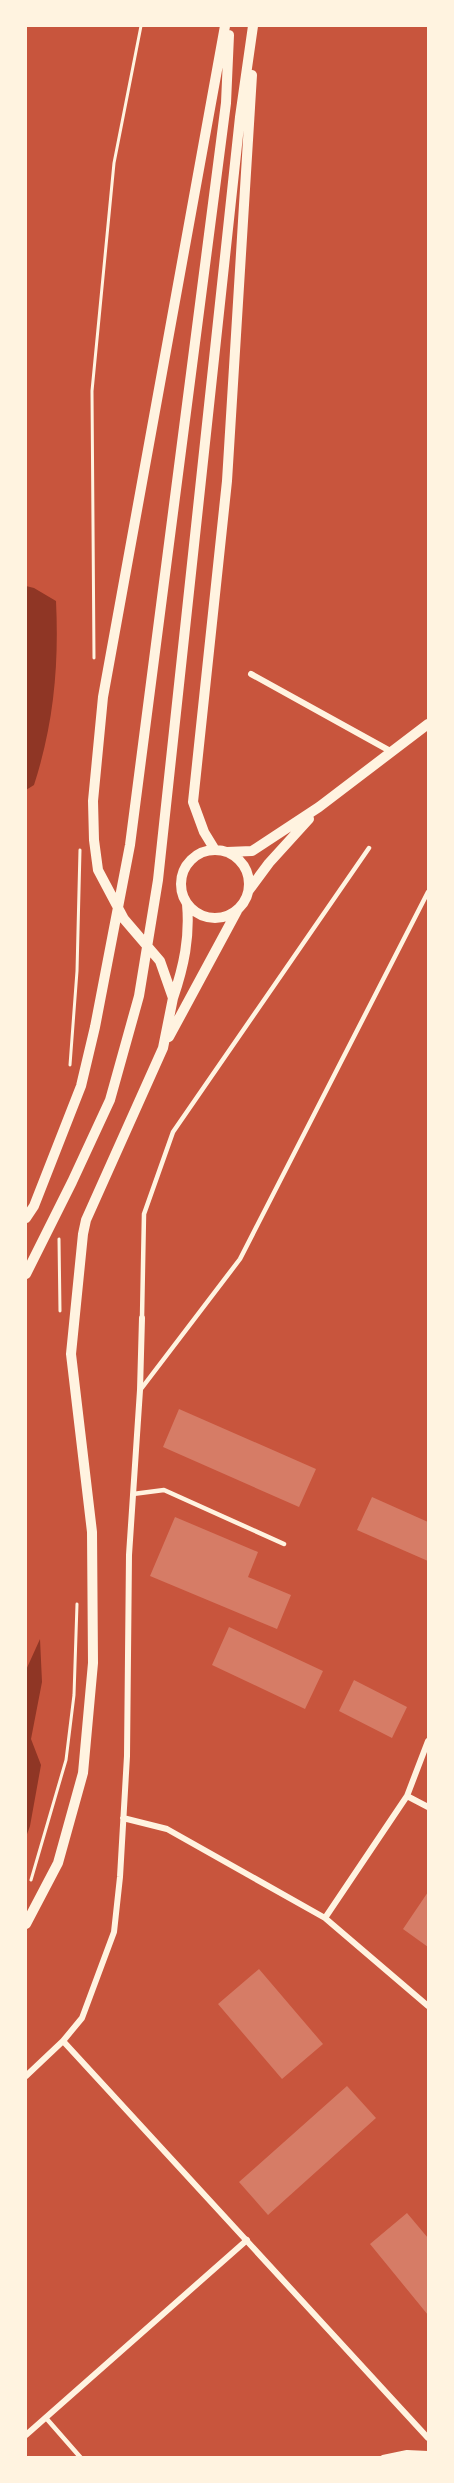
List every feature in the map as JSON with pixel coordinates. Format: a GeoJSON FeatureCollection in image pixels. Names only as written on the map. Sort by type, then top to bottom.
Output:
{"type":"FeatureCollection","features":[{"type":"Feature","properties":{"kind":"street"},"geometry":{"type":"LineString","coordinates":[[173,998],[160,961],[124,919],[98,870],[94,840],[93,801],[102,697],[211,94],[227,26]]}},
{"type":"Feature","properties":{"kind":"street"},"geometry":{"type":"LineString","coordinates":[[26,1218],[33,1206],[81,1086],[95,1027],[130,845],[226,103],[227,26]]}},
{"type":"Feature","properties":{"kind":"street"},"geometry":{"type":"LineString","coordinates":[[215,850],[204,832],[193,802],[227,481],[254,26]]}},
{"type":"Feature","properties":{"kind":"street"},"geometry":{"type":"LineString","coordinates":[[26,1274],[110,1100],[139,996],[158,880],[240,117],[254,26]]}},
{"type":"Feature","properties":{"kind":"street"},"geometry":{"type":"LineString","coordinates":[[251,674],[392,752]]}},
{"type":"Feature","properties":{"kind":"street"},"geometry":{"type":"LineString","coordinates":[[163,1048],[173,998],[184,966],[189,928],[187,904],[181,884],[183,873],[195,856],[215,850],[252,851],[319,807],[429,724]]}},
{"type":"Feature","properties":{"kind":"street"},"geometry":{"type":"LineString","coordinates":[[26,1924],[58,1863],[83,1773],[92,1674],[92,1532],[71,1354],[86,1220],[163,1048],[249,890],[269,863],[319,807]]}},
{"type":"Feature","properties":{"kind":"street"},"geometry":{"type":"LineString","coordinates":[[227,852],[245,867],[249,878],[249,890]]}},
{"type":"Feature","properties":{"kind":"street"},"geometry":{"type":"LineString","coordinates":[[187,904],[204,917],[216,918],[238,911]]}},
{"type":"Feature","properties":{"kind":"street"},"geometry":{"type":"LineString","coordinates":[[26,2076],[63,2041],[82,2018],[114,1932],[127,1744],[129,1555],[140,1390],[142,1318]]}},
{"type":"Feature","properties":{"kind":"street"},"geometry":{"type":"LineString","coordinates":[[325,1918],[407,1796],[429,1741]]}},
{"type":"Feature","properties":{"kind":"street"},"geometry":{"type":"LineString","coordinates":[[407,1796],[429,1807]]}},
{"type":"Feature","properties":{"kind":"street"},"geometry":{"type":"LineString","coordinates":[[123,1818],[167,1829],[325,1918],[429,2006]]}},
{"type":"Feature","properties":{"kind":"street"},"geometry":{"type":"LineString","coordinates":[[63,2041],[429,2438]]}},
{"type":"Feature","properties":{"kind":"street"},"geometry":{"type":"LineString","coordinates":[[26,2436],[247,2240]]}},
{"type":"Feature","properties":{"kind":"street"},"geometry":{"type":"LineString","coordinates":[[382,2457],[407,2453],[429,2454]]}},
{"type":"Feature","properties":{"kind":"lane"},"geometry":{"type":"LineString","coordinates":[[142,1318],[144,1214],[173,1132],[369,848]]}},
{"type":"Feature","properties":{"kind":"lane"},"geometry":{"type":"LineString","coordinates":[[140,1390],[240,1260],[429,892]]}},
{"type":"Feature","properties":{"kind":"lane"},"geometry":{"type":"LineString","coordinates":[[134,1494],[164,1490],[284,1544]]}},
{"type":"Feature","properties":{"kind":"lane"},"geometry":{"type":"LineString","coordinates":[[46,2418],[81,2457]]}},
{"type":"Feature","properties":{"kind":"path"},"geometry":{"type":"LineString","coordinates":[[94,664],[92,391],[114,163],[141,26]]}},
{"type":"Feature","properties":{"kind":"path"},"geometry":{"type":"LineString","coordinates":[[70,1074],[77,970],[80,844]]}},
{"type":"Feature","properties":{"kind":"path"},"geometry":{"type":"LineString","coordinates":[[59,1234],[60,1314]]}},
{"type":"Feature","properties":{"kind":"path"},"geometry":{"type":"LineString","coordinates":[[29,1887],[66,1760],[74,1695],[77,1595]]}},
{"type":"Feature","properties":{"kind":"shaded area"},"geometry":{"type":"Polygon","coordinates":[[[26,586],[56,601],[57,648],[51,716],[41,762],[34,785],[26,790],[26,586]]]}},
{"type":"Feature","properties":{"kind":"shaded area"},"geometry":{"type":"Polygon","coordinates":[[[40,1639],[42,1682],[31,1739],[41,1765],[26,1837],[26,1670],[40,1639]]]}},
{"type":"Feature","properties":{"kind":"building"},"geometry":{"type":"Polygon","coordinates":[[[179,1409],[316,1469],[299,1507],[163,1447],[179,1409]]]}},
{"type":"Feature","properties":{"kind":"building"},"geometry":{"type":"Polygon","coordinates":[[[372,1497],[428,1522],[428,1561],[357,1530],[372,1497]]]}},
{"type":"Feature","properties":{"kind":"building"},"geometry":{"type":"Polygon","coordinates":[[[175,1517],[258,1552],[248,1577],[291,1595],[277,1629],[150,1576],[175,1517]]]}},
{"type":"Feature","properties":{"kind":"building"},"geometry":{"type":"Polygon","coordinates":[[[229,1627],[323,1671],[305,1709],[212,1665],[229,1627]]]}},
{"type":"Feature","properties":{"kind":"building"},"geometry":{"type":"Polygon","coordinates":[[[354,1680],[407,1707],[392,1738],[339,1711],[354,1680]]]}},
{"type":"Feature","properties":{"kind":"building"},"geometry":{"type":"Polygon","coordinates":[[[428,1892],[428,1947],[403,1929],[428,1892]]]}},
{"type":"Feature","properties":{"kind":"building"},"geometry":{"type":"Polygon","coordinates":[[[259,1969],[323,2044],[282,2079],[218,2004],[259,1969]]]}},
{"type":"Feature","properties":{"kind":"building"},"geometry":{"type":"Polygon","coordinates":[[[347,2086],[376,2118],[268,2215],[239,2182],[347,2086]]]}},
{"type":"Feature","properties":{"kind":"building"},"geometry":{"type":"Polygon","coordinates":[[[407,2213],[428,2238],[428,2315],[370,2244],[407,2213]]]}}]}
